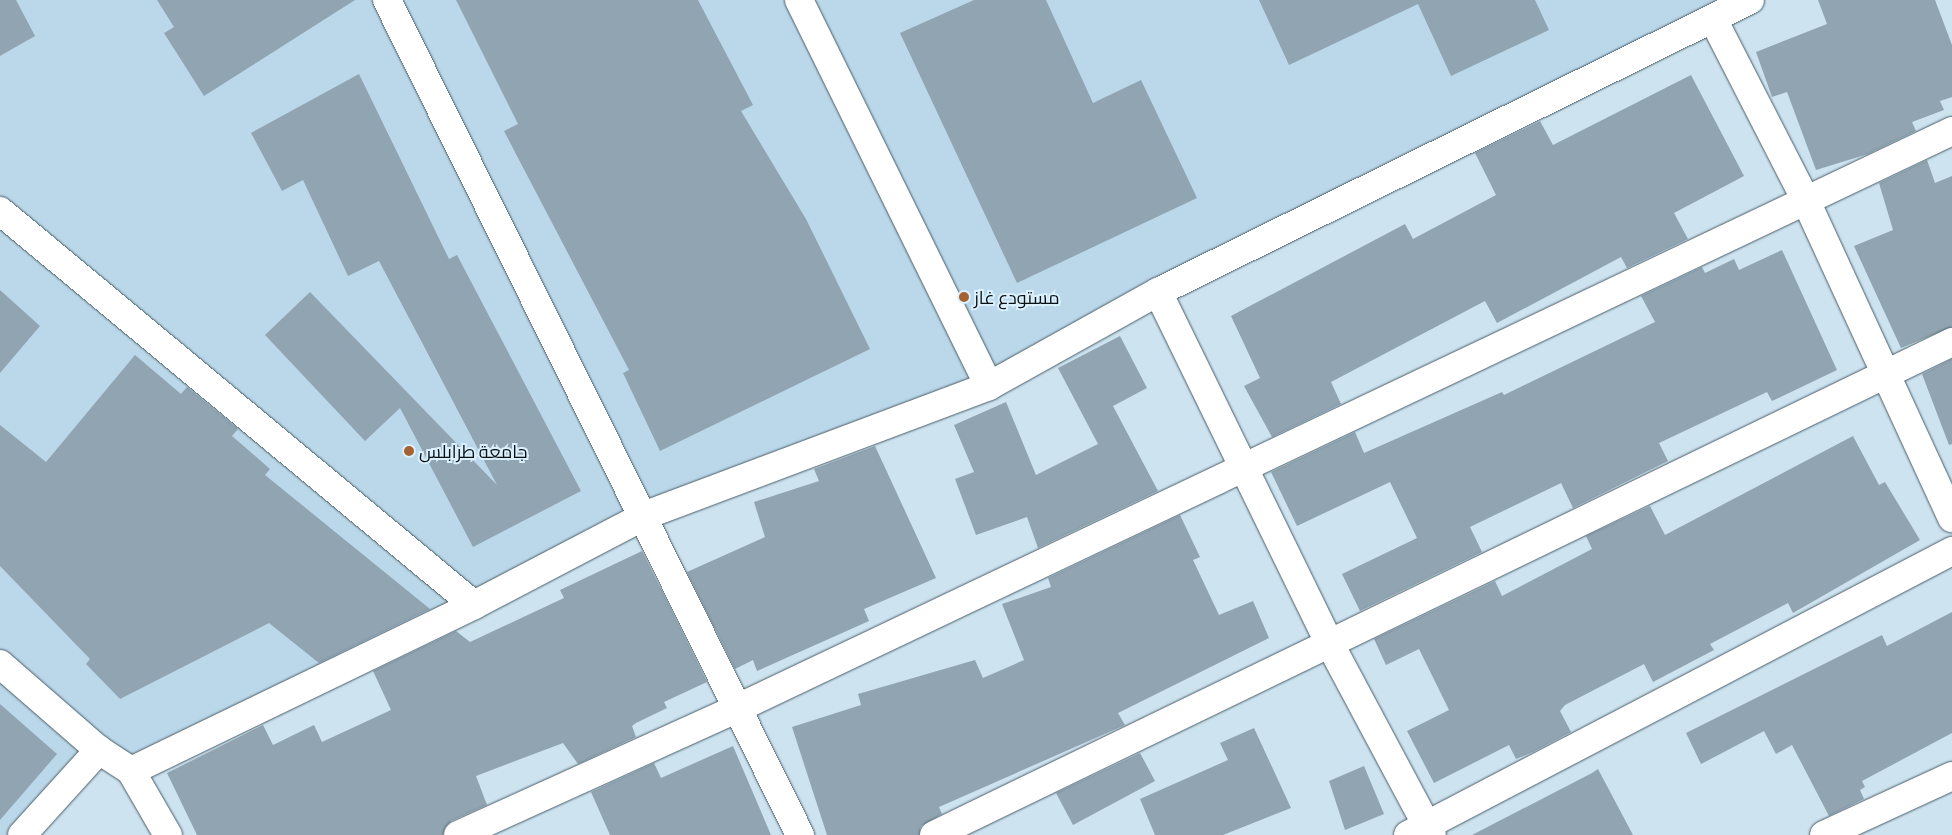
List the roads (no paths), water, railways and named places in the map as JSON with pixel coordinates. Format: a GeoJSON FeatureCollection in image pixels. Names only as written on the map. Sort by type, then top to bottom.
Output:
{"type":"FeatureCollection","features":[{"type":"Feature","properties":{"kind":"street"},"geometry":{"type":"LineString","coordinates":[[386,0],[646,515],[800,835]]}},
{"type":"Feature","properties":{"kind":"street"},"geometry":{"type":"LineString","coordinates":[[799,0],[989,386]]}},
{"type":"Feature","properties":{"kind":"street"},"geometry":{"type":"LineString","coordinates":[[131,771],[474,605],[646,515],[989,386],[1158,292],[1750,0]]}},
{"type":"Feature","properties":{"kind":"street"},"geometry":{"type":"LineString","coordinates":[[1713,19],[1807,203],[1952,518]]}},
{"type":"Feature","properties":{"kind":"street"},"geometry":{"type":"LineString","coordinates":[[458,835],[738,708],[1243,466],[1807,203],[1952,131]]}},
{"type":"Feature","properties":{"kind":"street"},"geometry":{"type":"LineString","coordinates":[[0,210],[474,605]]}},
{"type":"Feature","properties":{"kind":"street"},"geometry":{"type":"LineString","coordinates":[[1158,292],[1422,832],[1952,552]]}},
{"type":"Feature","properties":{"kind":"street"},"geometry":{"type":"LineString","coordinates":[[934,835],[1331,646],[1952,342]]}},
{"type":"Feature","properties":{"kind":"street"},"geometry":{"type":"LineString","coordinates":[[0,664],[99,750],[131,771],[168,835]]}},
{"type":"Feature","properties":{"kind":"street"},"geometry":{"type":"LineString","coordinates":[[22,835],[99,750]]}},
{"type":"Feature","properties":{"kind":"street"},"geometry":{"type":"LineString","coordinates":[[1824,835],[1952,776]]}},
{"type":"Feature","properties":{"kind":"place","name":"مستودع غاز"},"geometry":{"type":"Point","coordinates":[964,297]}},
{"type":"Feature","properties":{"kind":"place","name":"جامعة طرابلس"},"geometry":{"type":"Point","coordinates":[409,451]}}]}
